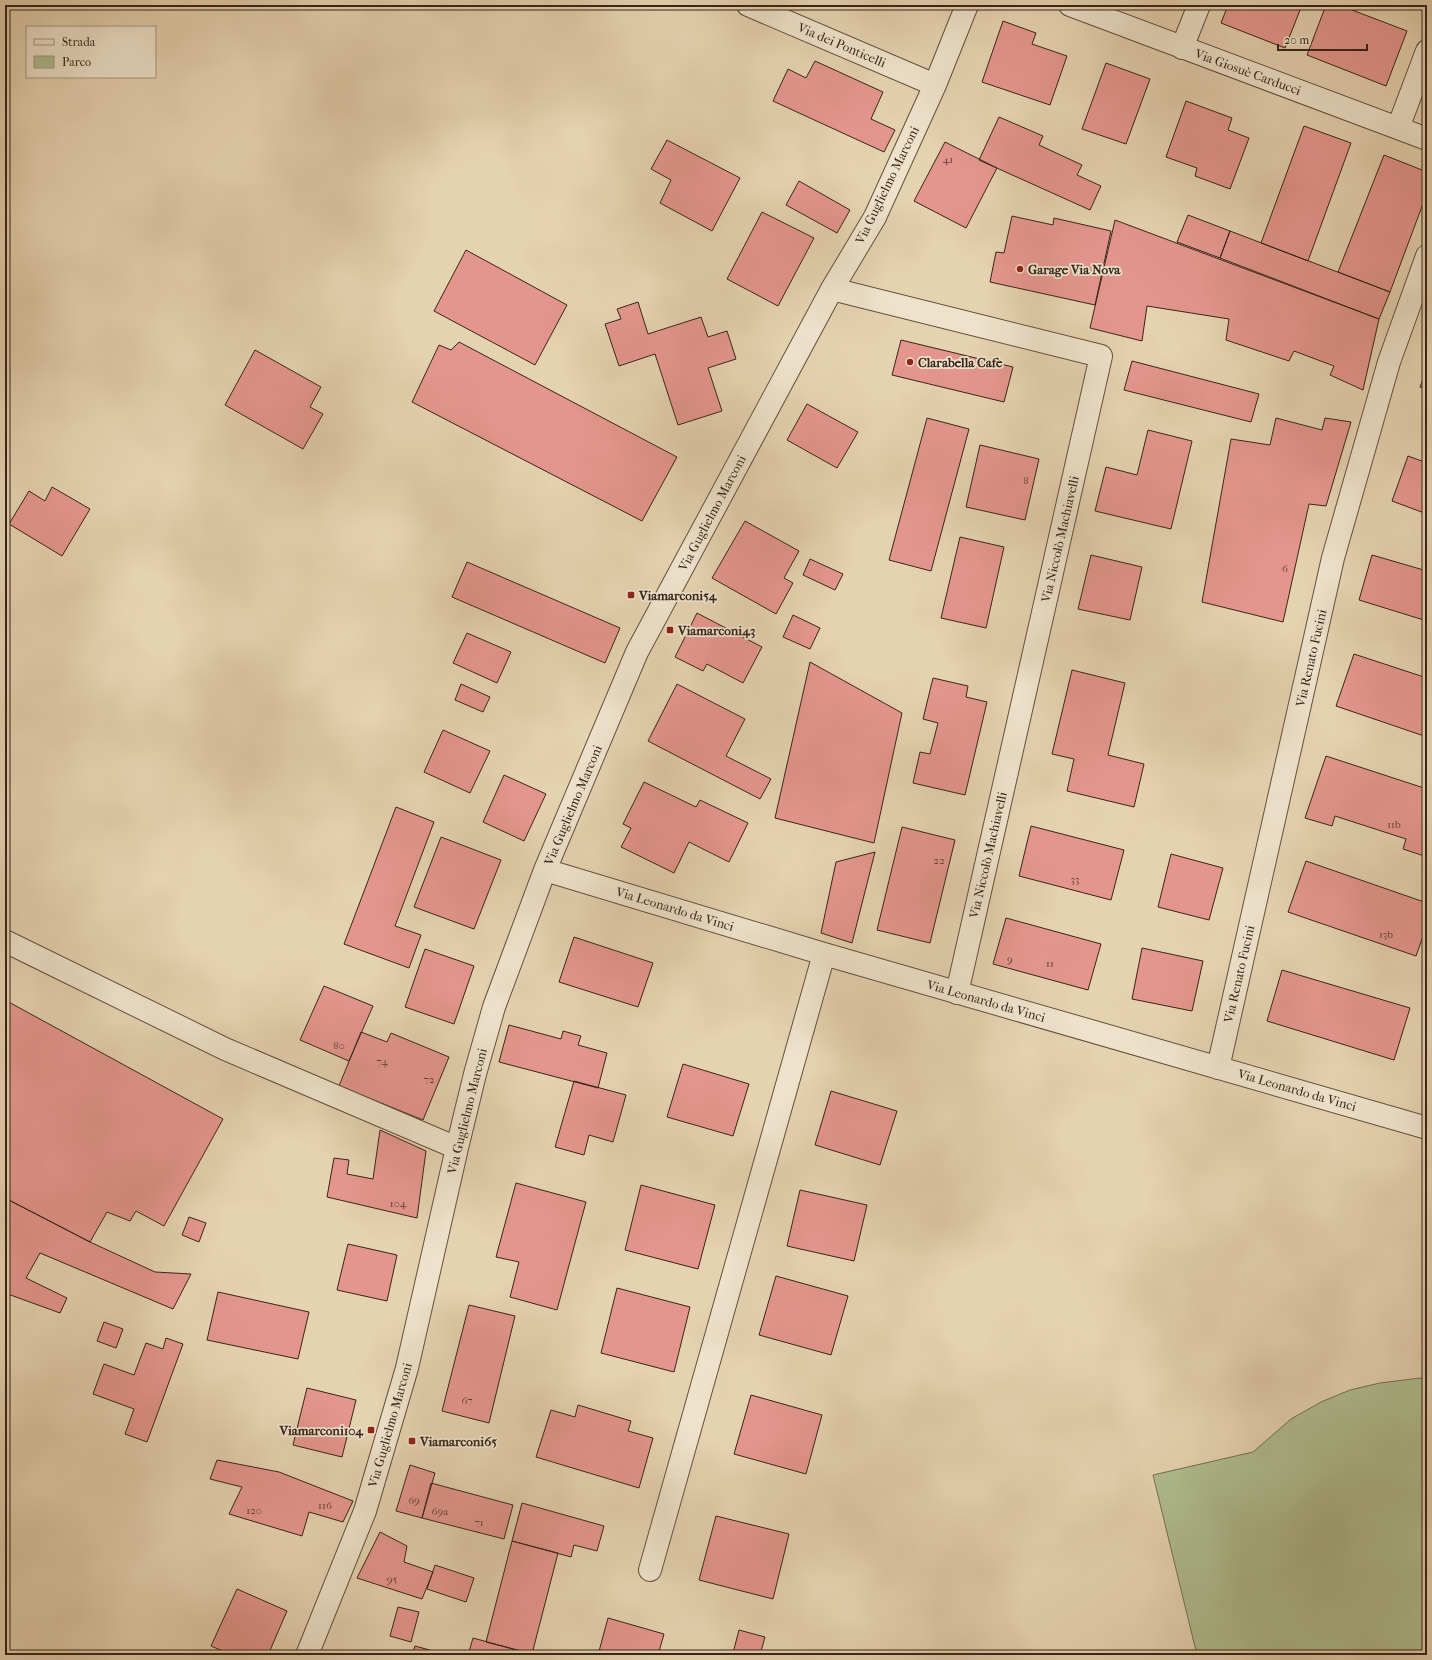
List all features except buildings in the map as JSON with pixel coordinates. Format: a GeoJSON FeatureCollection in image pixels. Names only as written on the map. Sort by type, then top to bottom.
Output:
{"type":"FeatureCollection","features":[{"type":"Feature","properties":{"kind":"street","name":"Via dei Ponticelli"},"geometry":{"type":"LineString","coordinates":[[748,5],[935,85]]}},
{"type":"Feature","properties":{"kind":"street","name":"Via Guglielmo Marconi"},"geometry":{"type":"LineString","coordinates":[[307,1655],[365,1511],[407,1368],[457,1148],[494,1008],[545,870],[637,652],[832,289],[875,217],[935,85],[967,5]]}},
{"type":"Feature","properties":{"kind":"street","name":"Via Giosuè Carducci"},"geometry":{"type":"LineString","coordinates":[[1070,5],[1427,139]]}},
{"type":"Feature","properties":{"kind":"street"},"geometry":{"type":"LineString","coordinates":[[1182,48],[1199,5]]}},
{"type":"Feature","properties":{"kind":"street"},"geometry":{"type":"LineString","coordinates":[[1398,128],[1427,51]]}},
{"type":"Feature","properties":{"kind":"street","name":"Via Renato Fucini"},"geometry":{"type":"LineString","coordinates":[[1218,1068],[1334,558],[1389,362],[1427,256]]}},
{"type":"Feature","properties":{"kind":"street","name":"Via Niccolò Machiavelli"},"geometry":{"type":"LineString","coordinates":[[832,289],[1101,356],[957,993]]}},
{"type":"Feature","properties":{"kind":"street","name":"Via Leonardo da Vinci"},"geometry":{"type":"LineString","coordinates":[[545,870],[957,993],[1427,1128]]}},
{"type":"Feature","properties":{"kind":"street"},"geometry":{"type":"LineString","coordinates":[[5,941],[225,1049],[457,1148]]}},
{"type":"Feature","properties":{"kind":"street"},"geometry":{"type":"LineString","coordinates":[[650,1570],[824,954]]}},
{"type":"Feature","properties":{"kind":"green space"},"geometry":{"type":"Polygon","coordinates":[[[1420,1378],[1427,1379],[1427,1655],[1197,1655],[1153,1475],[1253,1452],[1291,1419],[1321,1402],[1350,1390],[1380,1383],[1420,1378]]]}},
{"type":"Feature","properties":{"kind":"place","name":"Garage Via Nova"},"geometry":{"type":"Point","coordinates":[1020,269]}},
{"type":"Feature","properties":{"kind":"place","name":"Clarabella Cafe"},"geometry":{"type":"Point","coordinates":[910,362]}},
{"type":"Feature","properties":{"kind":"place","name":"Viamarconi54"},"geometry":{"type":"Point","coordinates":[631,595]}},
{"type":"Feature","properties":{"kind":"place","name":"Viamarconi43"},"geometry":{"type":"Point","coordinates":[670,630]}},
{"type":"Feature","properties":{"kind":"place","name":"Viamarconi104"},"geometry":{"type":"Point","coordinates":[371,1430]}},
{"type":"Feature","properties":{"kind":"place","name":"Viamarconi65"},"geometry":{"type":"Point","coordinates":[412,1441]}}]}
